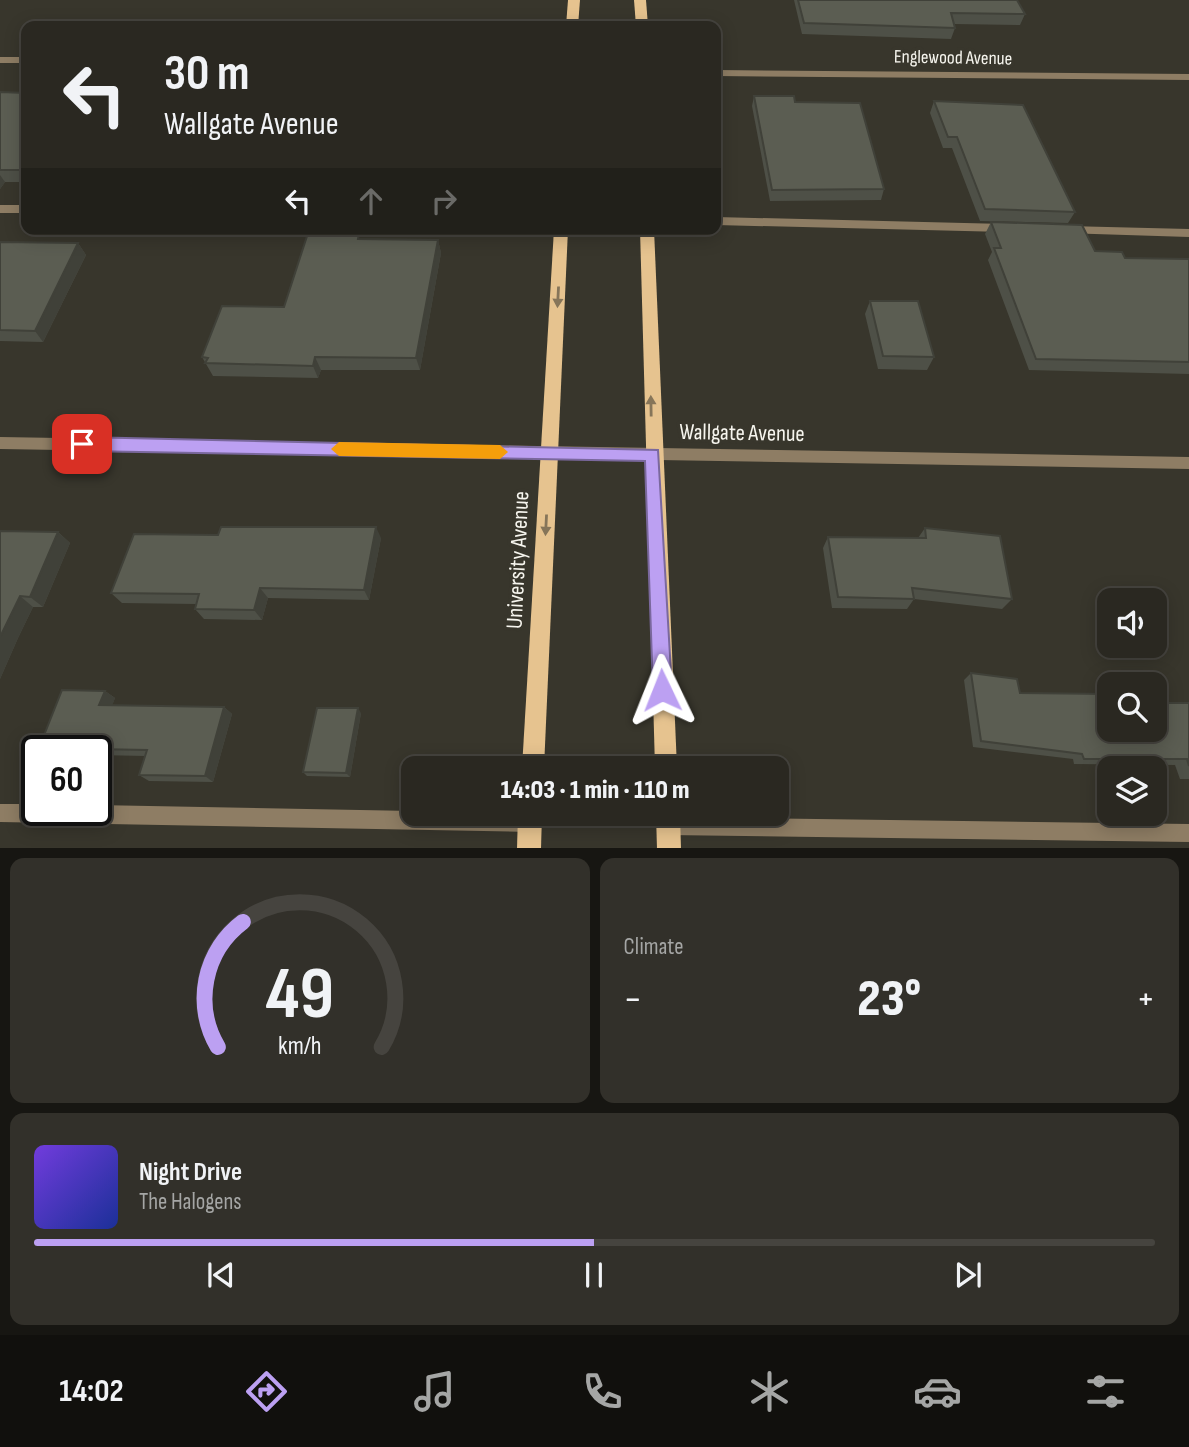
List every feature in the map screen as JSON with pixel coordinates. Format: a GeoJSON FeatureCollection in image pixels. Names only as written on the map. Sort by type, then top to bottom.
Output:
{"type":"FeatureCollection","features":[{"type":"Feature","properties":{"kind":"main road"},"geometry":{"type":"LineString","coordinates":[[572,21],[573,0]]}},
{"type":"Feature","properties":{"kind":"main road"},"geometry":{"type":"LineString","coordinates":[[640,0],[642,21]]}},
{"type":"Feature","properties":{"kind":"main road","name":"University Avenue"},"geometry":{"type":"LineString","coordinates":[[534,756],[561,235]]}},
{"type":"Feature","properties":{"kind":"main road"},"geometry":{"type":"LineString","coordinates":[[648,235],[653,455],[666,756]]}},
{"type":"Feature","properties":{"kind":"main road"},"geometry":{"type":"LineString","coordinates":[[529,848],[530,826]]}},
{"type":"Feature","properties":{"kind":"street"},"geometry":{"type":"LineString","coordinates":[[0,60],[21,61]]}},
{"type":"Feature","properties":{"kind":"street","name":"Englewood Avenue"},"geometry":{"type":"LineString","coordinates":[[721,73],[1189,77]]}},
{"type":"Feature","properties":{"kind":"street"},"geometry":{"type":"LineString","coordinates":[[0,209],[21,209]]}},
{"type":"Feature","properties":{"kind":"street"},"geometry":{"type":"LineString","coordinates":[[721,221],[1022,228]]}},
{"type":"Feature","properties":{"kind":"street"},"geometry":{"type":"LineString","coordinates":[[1050,229],[1189,233]]}},
{"type":"Feature","properties":{"kind":"street","name":"Wallgate Avenue"},"geometry":{"type":"LineString","coordinates":[[0,443],[1189,463]]}},
{"type":"Feature","properties":{"kind":"street"},"geometry":{"type":"LineString","coordinates":[[0,813],[401,817]]}},
{"type":"Feature","properties":{"kind":"street"},"geometry":{"type":"LineString","coordinates":[[668,829],[1189,833]]}},
{"type":"Feature","properties":{"kind":"building"},"geometry":{"type":"Polygon","coordinates":[[[798,0],[1017,0],[1025,14],[951,13],[955,28],[804,23],[798,0]]]}},
{"type":"Feature","properties":{"kind":"building"},"geometry":{"type":"Polygon","coordinates":[[[0,92],[21,93],[21,170],[0,170],[0,92]]]}},
{"type":"Feature","properties":{"kind":"building"},"geometry":{"type":"Polygon","coordinates":[[[754,96],[794,96],[795,102],[860,103],[884,189],[772,190],[754,96]]]}},
{"type":"Feature","properties":{"kind":"building"},"geometry":{"type":"Polygon","coordinates":[[[934,101],[1023,105],[1075,212],[985,209],[957,137],[948,137],[934,101]]]}},
{"type":"Feature","properties":{"kind":"building"},"geometry":{"type":"Polygon","coordinates":[[[991,222],[1082,225],[1095,251],[1122,252],[1125,258],[1189,259],[1189,362],[1036,359],[994,248],[1001,248],[991,222]]]}},
{"type":"Feature","properties":{"kind":"building"},"geometry":{"type":"Polygon","coordinates":[[[307,235],[438,240],[416,358],[315,357],[313,366],[205,363],[208,358],[202,357],[222,306],[284,307],[307,235]]]}},
{"type":"Feature","properties":{"kind":"building"},"geometry":{"type":"Polygon","coordinates":[[[0,242],[78,243],[35,331],[0,330],[0,242]]]}},
{"type":"Feature","properties":{"kind":"building"},"geometry":{"type":"Polygon","coordinates":[[[870,301],[918,301],[934,357],[883,356],[870,301]]]}},
{"type":"Feature","properties":{"kind":"building"},"geometry":{"type":"Polygon","coordinates":[[[221,527],[376,527],[364,590],[260,588],[254,610],[195,609],[199,594],[111,593],[134,534],[218,535],[221,527]]]}},
{"type":"Feature","properties":{"kind":"building"},"geometry":{"type":"Polygon","coordinates":[[[925,528],[1000,536],[1012,599],[912,588],[914,599],[838,597],[828,537],[926,538],[925,528]]]}},
{"type":"Feature","properties":{"kind":"building"},"geometry":{"type":"Polygon","coordinates":[[[0,531],[58,532],[30,597],[20,596],[0,637],[0,531]]]}},
{"type":"Feature","properties":{"kind":"building"},"geometry":{"type":"Polygon","coordinates":[[[971,673],[1017,679],[1020,693],[1097,694],[1097,742],[1167,742],[1167,703],[1189,703],[1189,766],[1187,759],[1167,759],[1167,756],[1097,756],[1097,759],[1084,759],[1082,754],[981,741],[971,673]]]}},
{"type":"Feature","properties":{"kind":"building"},"geometry":{"type":"Polygon","coordinates":[[[62,690],[105,691],[99,705],[224,707],[205,776],[139,775],[147,750],[112,749],[112,735],[44,735],[62,690]]]}},
{"type":"Feature","properties":{"kind":"building"},"geometry":{"type":"Polygon","coordinates":[[[317,708],[358,708],[346,773],[303,772],[317,708]]]}},
{"type":"Feature","properties":{"kind":"slow traffic"},"geometry":{"type":"LineString","coordinates":[[339,449],[500,452]]}},
{"type":"Feature","properties":{"kind":"route"},"geometry":{"type":"LineString","coordinates":[[82,444],[653,455],[662,690]]}}]}
